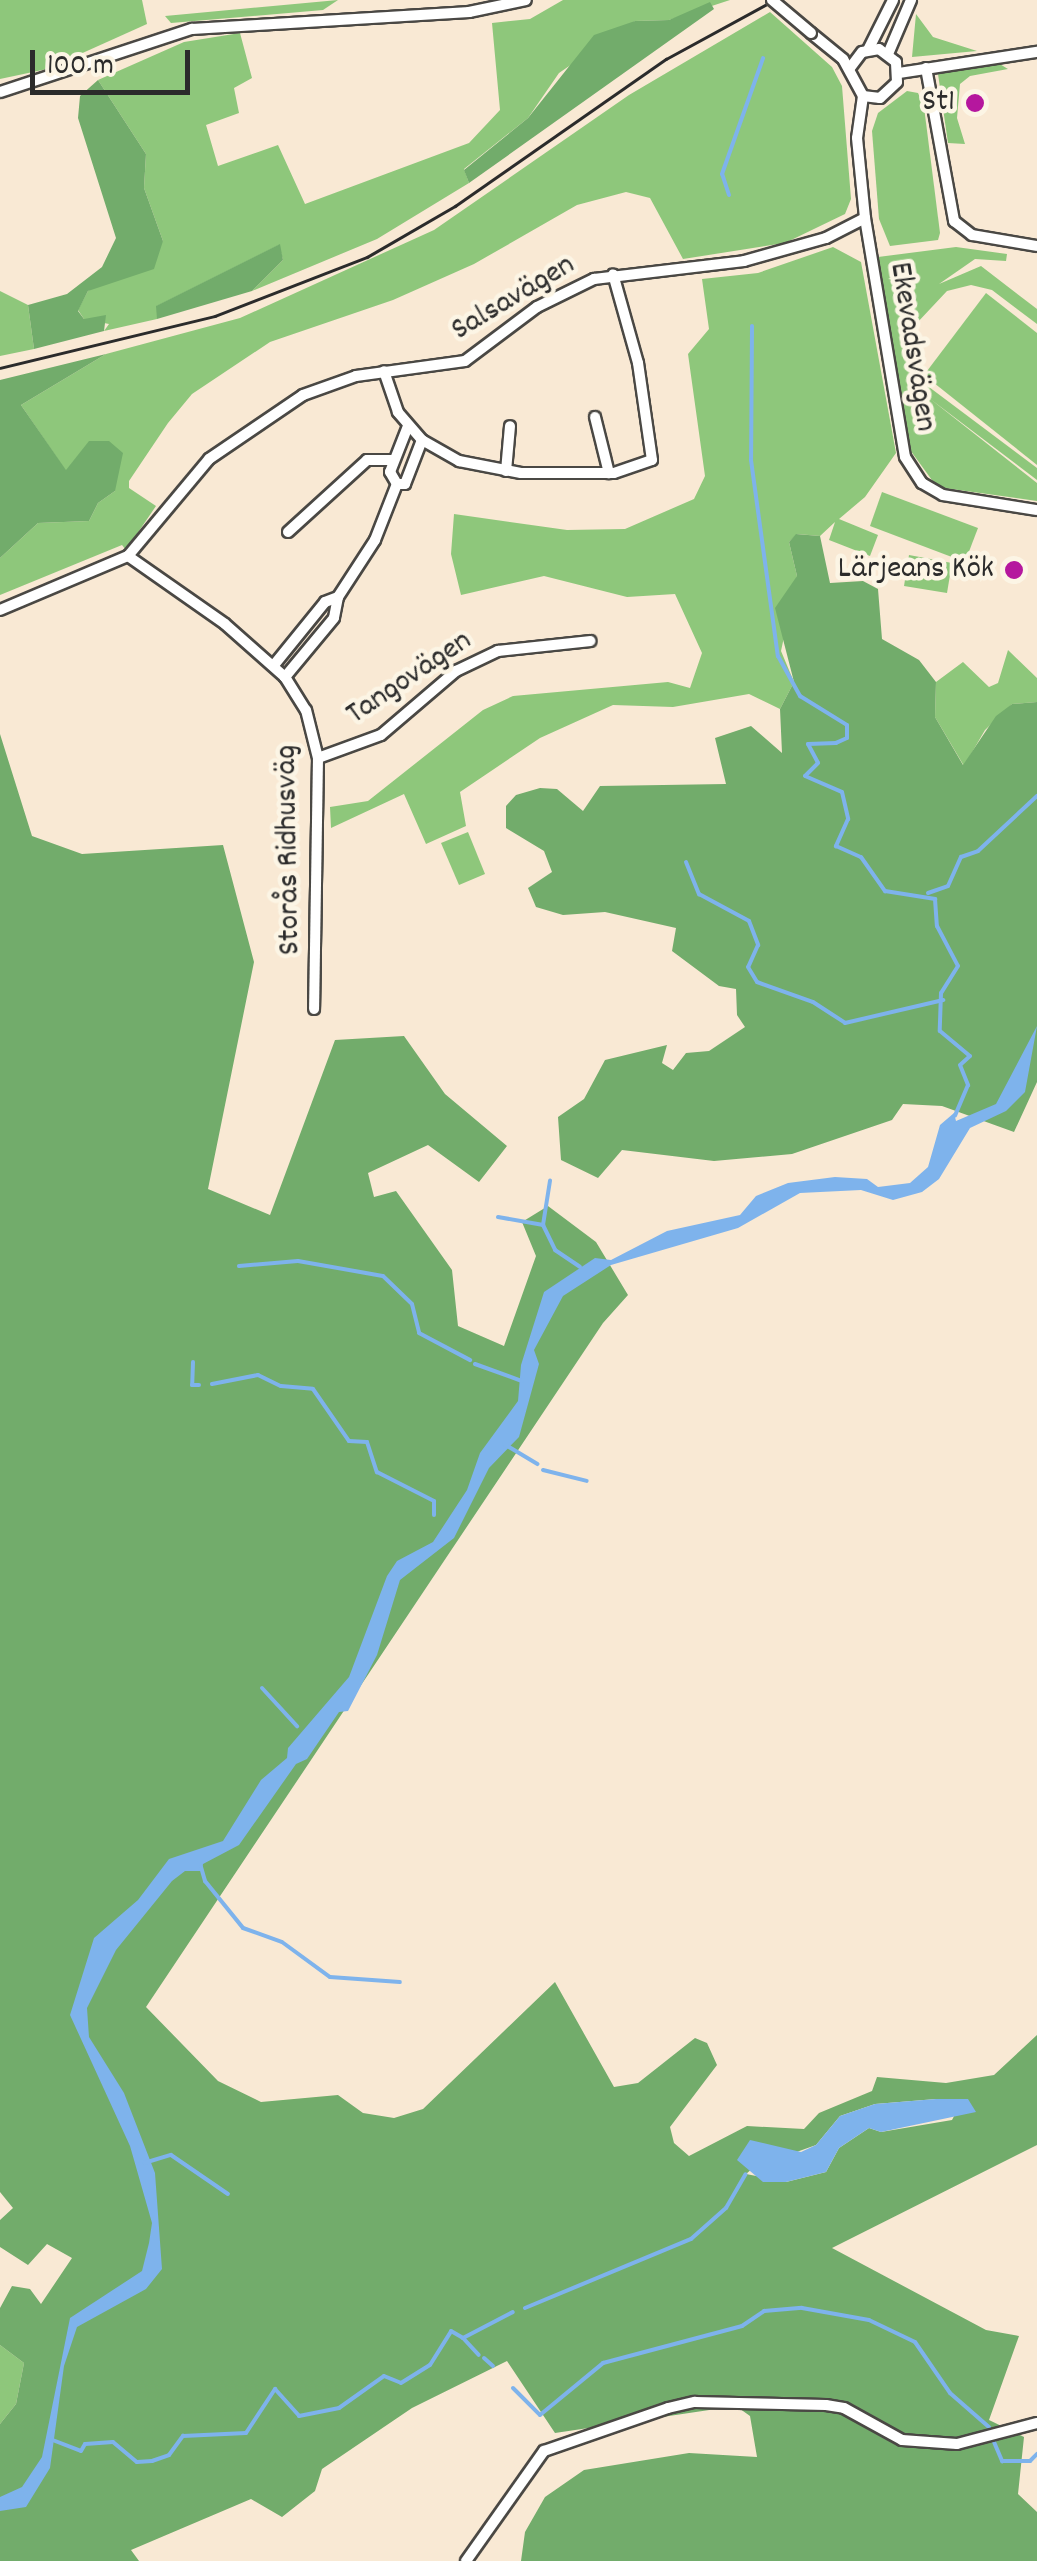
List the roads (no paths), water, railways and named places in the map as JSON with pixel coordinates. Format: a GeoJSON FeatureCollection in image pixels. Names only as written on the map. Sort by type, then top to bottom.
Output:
{"type":"FeatureCollection","features":[{"type":"Feature","properties":{"kind":"street"},"geometry":{"type":"LineString","coordinates":[[0,92],[48,82],[144,41],[192,29],[469,12],[526,0]]}},
{"type":"Feature","properties":{"kind":"street"},"geometry":{"type":"LineString","coordinates":[[772,0],[850,68]]}},
{"type":"Feature","properties":{"kind":"street"},"geometry":{"type":"LineString","coordinates":[[894,0],[868,50],[850,68],[850,82],[863,96],[887,95],[898,73]]}},
{"type":"Feature","properties":{"kind":"street"},"geometry":{"type":"LineString","coordinates":[[888,54],[911,0]]}},
{"type":"Feature","properties":{"kind":"street"},"geometry":{"type":"LineString","coordinates":[[868,50],[888,54]]}},
{"type":"Feature","properties":{"kind":"street"},"geometry":{"type":"LineString","coordinates":[[898,73],[1037,52]]}},
{"type":"Feature","properties":{"kind":"street"},"geometry":{"type":"LineString","coordinates":[[888,54],[898,73]]}},
{"type":"Feature","properties":{"kind":"street"},"geometry":{"type":"LineString","coordinates":[[926,68],[954,221],[972,234],[1037,246]]}},
{"type":"Feature","properties":{"kind":"street","name":"Ekevadsvägen"},"geometry":{"type":"LineString","coordinates":[[863,96],[857,138],[865,218],[900,441],[915,474],[943,495],[1037,510]]}},
{"type":"Feature","properties":{"kind":"street","name":"Salsavägen"},"geometry":{"type":"LineString","coordinates":[[128,556],[197,471],[237,434],[303,395],[384,371],[465,361],[537,307],[613,274],[744,261],[826,238],[865,218]]}},
{"type":"Feature","properties":{"kind":"street"},"geometry":{"type":"LineString","coordinates":[[384,371],[408,426],[422,440],[459,461],[506,471],[609,473],[647,464],[655,454],[613,274]]}},
{"type":"Feature","properties":{"kind":"street"},"geometry":{"type":"LineString","coordinates":[[595,417],[609,473]]}},
{"type":"Feature","properties":{"kind":"street"},"geometry":{"type":"LineString","coordinates":[[397,484],[390,472],[408,426]]}},
{"type":"Feature","properties":{"kind":"street"},"geometry":{"type":"LineString","coordinates":[[506,471],[510,426]]}},
{"type":"Feature","properties":{"kind":"street"},"geometry":{"type":"LineString","coordinates":[[397,484],[405,484],[422,440]]}},
{"type":"Feature","properties":{"kind":"street"},"geometry":{"type":"LineString","coordinates":[[288,532],[366,460],[394,460]]}},
{"type":"Feature","properties":{"kind":"street"},"geometry":{"type":"LineString","coordinates":[[285,677],[334,618],[338,597],[375,540],[397,484]]}},
{"type":"Feature","properties":{"kind":"street"},"geometry":{"type":"LineString","coordinates":[[0,610],[128,556]]}},
{"type":"Feature","properties":{"kind":"street","name":"Storås Ridhusväg"},"geometry":{"type":"LineString","coordinates":[[128,556],[274,664],[306,710],[318,758],[314,1009]]}},
{"type":"Feature","properties":{"kind":"street"},"geometry":{"type":"LineString","coordinates":[[274,664],[325,602],[338,597]]}},
{"type":"Feature","properties":{"kind":"street","name":"Tangovägen"},"geometry":{"type":"LineString","coordinates":[[318,758],[381,735],[456,671],[498,651],[590,641]]}},
{"type":"Feature","properties":{"kind":"street"},"geometry":{"type":"LineString","coordinates":[[466,2561],[544,2451],[668,2408],[826,2405],[844,2408],[902,2440],[957,2444],[1037,2423]]}},
{"type":"Feature","properties":{"kind":"water"},"geometry":{"type":"Polygon","coordinates":[[[1037,1026],[1025,1092],[1006,1111],[970,1128],[939,1179],[922,1192],[893,1200],[861,1190],[800,1193],[738,1228],[611,1265],[563,1296],[534,1350],[539,1364],[519,1437],[489,1468],[454,1538],[400,1580],[377,1655],[348,1711],[339,1712],[307,1759],[296,1764],[239,1845],[203,1864],[202,1871],[185,1871],[172,1881],[116,1950],[87,2008],[89,2037],[124,2093],[155,2173],[162,2269],[146,2289],[77,2327],[64,2366],[50,2468],[26,2507],[0,2511],[0,2497],[22,2487],[42,2457],[70,2318],[142,2271],[149,2243],[152,2223],[130,2146],[70,2015],[94,1938],[138,1900],[169,1859],[223,1841],[261,1780],[287,1758],[288,1748],[349,1677],[387,1576],[397,1561],[433,1542],[467,1490],[480,1453],[518,1401],[521,1365],[544,1292],[595,1258],[611,1260],[667,1231],[740,1215],[756,1196],[788,1183],[835,1177],[867,1179],[878,1187],[910,1183],[928,1167],[940,1125],[954,1113],[956,1121],[996,1104],[1037,1026]]]}},
{"type":"Feature","properties":{"kind":"water"},"geometry":{"type":"Polygon","coordinates":[[[968,2099],[976,2112],[881,2132],[869,2128],[839,2148],[826,2172],[786,2182],[763,2182],[737,2160],[750,2140],[801,2152],[816,2145],[840,2116],[875,2104],[968,2099]]]}},
{"type":"Feature","properties":{"kind":"waterway"},"geometry":{"type":"LineString","coordinates":[[729,195],[722,174],[763,58]]}},
{"type":"Feature","properties":{"kind":"waterway"},"geometry":{"type":"LineString","coordinates":[[752,326],[751,460],[778,656],[800,696],[847,725],[847,738],[836,743],[808,744],[818,763],[805,776],[842,792],[848,819],[836,846],[861,857],[885,891],[935,899],[937,926],[958,966],[941,993],[940,1031],[970,1056],[960,1065],[968,1085],[955,1115]]}},
{"type":"Feature","properties":{"kind":"waterway"},"geometry":{"type":"LineString","coordinates":[[928,893],[948,886],[961,857],[978,851],[1037,796]]}},
{"type":"Feature","properties":{"kind":"waterway"},"geometry":{"type":"LineString","coordinates":[[686,862],[699,894],[749,921],[758,945],[748,967],[757,982],[813,1002],[845,1023],[943,1000]]}},
{"type":"Feature","properties":{"kind":"waterway"},"geometry":{"type":"LineString","coordinates":[[543,1225],[550,1181]]}},
{"type":"Feature","properties":{"kind":"waterway"},"geometry":{"type":"LineString","coordinates":[[498,1217],[543,1225]]}},
{"type":"Feature","properties":{"kind":"waterway"},"geometry":{"type":"LineString","coordinates":[[543,1225],[555,1250],[580,1267]]}},
{"type":"Feature","properties":{"kind":"waterway"},"geometry":{"type":"LineString","coordinates":[[239,1266],[298,1261],[383,1276],[412,1304],[419,1333],[470,1360]]}},
{"type":"Feature","properties":{"kind":"waterway"},"geometry":{"type":"LineString","coordinates":[[193,1362],[192,1385],[199,1385]]}},
{"type":"Feature","properties":{"kind":"waterway"},"geometry":{"type":"LineString","coordinates":[[475,1364],[522,1381]]}},
{"type":"Feature","properties":{"kind":"waterway"},"geometry":{"type":"LineString","coordinates":[[212,1384],[258,1375],[281,1386],[313,1389],[349,1441],[367,1442],[377,1472],[434,1501],[434,1515]]}},
{"type":"Feature","properties":{"kind":"waterway"},"geometry":{"type":"LineString","coordinates":[[504,1444],[537,1464]]}},
{"type":"Feature","properties":{"kind":"waterway"},"geometry":{"type":"LineString","coordinates":[[543,1470],[587,1481]]}},
{"type":"Feature","properties":{"kind":"waterway"},"geometry":{"type":"LineString","coordinates":[[262,1688],[297,1726]]}},
{"type":"Feature","properties":{"kind":"waterway"},"geometry":{"type":"LineString","coordinates":[[201,1867],[205,1881],[243,1928],[282,1942],[330,1977],[400,1982]]}},
{"type":"Feature","properties":{"kind":"waterway"},"geometry":{"type":"LineString","coordinates":[[144,2163],[171,2155],[228,2194]]}},
{"type":"Feature","properties":{"kind":"waterway"},"geometry":{"type":"LineString","coordinates":[[525,2308],[691,2239],[726,2208],[746,2174]]}},
{"type":"Feature","properties":{"kind":"waterway"},"geometry":{"type":"LineString","coordinates":[[513,2388],[540,2415],[603,2363],[742,2326],[764,2311],[802,2308],[869,2320],[915,2342],[950,2393],[989,2427]]}},
{"type":"Feature","properties":{"kind":"waterway"},"geometry":{"type":"LineString","coordinates":[[50,2439],[81,2451],[85,2444],[113,2442],[137,2462],[152,2461],[169,2455],[183,2436],[246,2433],[275,2389],[299,2416],[339,2408],[384,2376],[401,2383],[430,2365],[451,2331],[463,2338],[513,2312]]}},
{"type":"Feature","properties":{"kind":"waterway"},"geometry":{"type":"LineString","coordinates":[[463,2338],[479,2355]]}},
{"type":"Feature","properties":{"kind":"waterway"},"geometry":{"type":"LineString","coordinates":[[484,2358],[493,2366]]}},
{"type":"Feature","properties":{"kind":"waterway"},"geometry":{"type":"LineString","coordinates":[[994,2442],[1002,2461],[1030,2461],[1037,2454]]}},
{"type":"Feature","properties":{"kind":"tram line"},"geometry":{"type":"LineString","coordinates":[[0,368],[215,316],[367,257],[455,206],[666,59],[774,0]]}},
{"type":"Feature","properties":{"kind":"place","name":"St1"},"geometry":{"type":"Point","coordinates":[975,103]}},
{"type":"Feature","properties":{"kind":"place","name":"Lärjeans Kök"},"geometry":{"type":"Point","coordinates":[1014,570]}}]}
